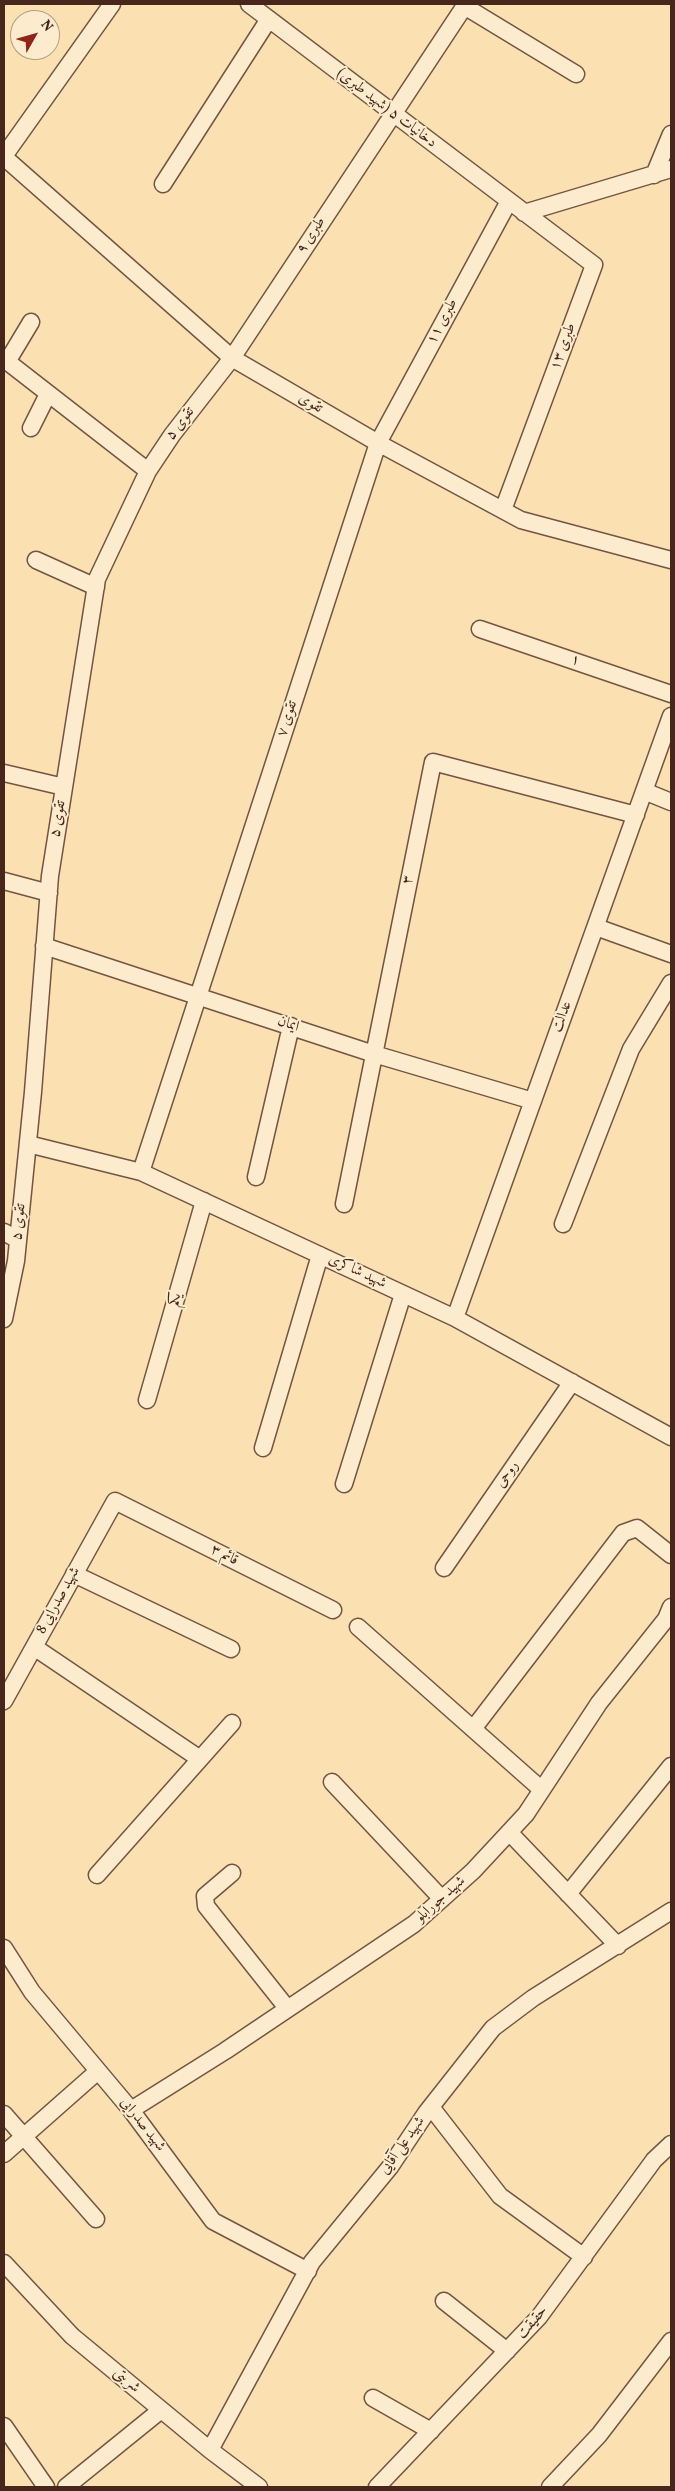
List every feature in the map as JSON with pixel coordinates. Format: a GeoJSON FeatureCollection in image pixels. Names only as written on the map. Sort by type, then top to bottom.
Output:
{"type":"FeatureCollection","features":[{"type":"Feature","properties":{"kind":"street"},"geometry":{"type":"LineString","coordinates":[[4,156],[112,4]]}},
{"type":"Feature","properties":{"kind":"street","name":"دخانیات ۵ (شهید طبری)"},"geometry":{"type":"LineString","coordinates":[[249,4],[524,213]]}},
{"type":"Feature","properties":{"kind":"street"},"geometry":{"type":"LineString","coordinates":[[465,5],[576,74]]}},
{"type":"Feature","properties":{"kind":"street","name":"طبری ۹"},"geometry":{"type":"LineString","coordinates":[[232,358],[465,5]]}},
{"type":"Feature","properties":{"kind":"street"},"geometry":{"type":"LineString","coordinates":[[163,184],[269,19]]}},
{"type":"Feature","properties":{"kind":"street"},"geometry":{"type":"LineString","coordinates":[[654,175],[671,134]]}},
{"type":"Feature","properties":{"kind":"street","name":"تقوی"},"geometry":{"type":"LineString","coordinates":[[4,156],[232,358],[378,444],[521,520],[671,560]]}},
{"type":"Feature","properties":{"kind":"street"},"geometry":{"type":"LineString","coordinates":[[524,213],[671,170]]}},
{"type":"Feature","properties":{"kind":"street","name":"طبری ۱۱"},"geometry":{"type":"LineString","coordinates":[[378,444],[509,202]]}},
{"type":"Feature","properties":{"kind":"street","name":"طبری ۱۳"},"geometry":{"type":"LineString","coordinates":[[503,510],[594,265],[524,213]]}},
{"type":"Feature","properties":{"kind":"street"},"geometry":{"type":"LineString","coordinates":[[31,322],[5,360],[148,471]]}},
{"type":"Feature","properties":{"kind":"street","name":"تقوی ۵"},"geometry":{"type":"LineString","coordinates":[[4,1319],[11,1236],[28,1144],[49,894],[97,579],[148,471],[172,435],[232,358]]}},
{"type":"Feature","properties":{"kind":"street"},"geometry":{"type":"LineString","coordinates":[[31,428],[48,394]]}},
{"type":"Feature","properties":{"kind":"street","name":"تقوی ۷"},"geometry":{"type":"LineString","coordinates":[[141,1172],[378,444]]}},
{"type":"Feature","properties":{"kind":"street"},"geometry":{"type":"LineString","coordinates":[[36,560],[96,587]]}},
{"type":"Feature","properties":{"kind":"street","name":"۱"},"geometry":{"type":"LineString","coordinates":[[480,629],[671,694]]}},
{"type":"Feature","properties":{"kind":"street","name":"عدالت"},"geometry":{"type":"LineString","coordinates":[[455,1318],[671,716]]}},
{"type":"Feature","properties":{"kind":"street","name":"۳"},"geometry":{"type":"LineString","coordinates":[[344,1204],[433,762],[636,815]]}},
{"type":"Feature","properties":{"kind":"street"},"geometry":{"type":"LineString","coordinates":[[4,773],[64,787]]}},
{"type":"Feature","properties":{"kind":"street"},"geometry":{"type":"LineString","coordinates":[[644,791],[671,802]]}},
{"type":"Feature","properties":{"kind":"street"},"geometry":{"type":"LineString","coordinates":[[4,881],[49,894]]}},
{"type":"Feature","properties":{"kind":"street"},"geometry":{"type":"LineString","coordinates":[[596,927],[671,954]]}},
{"type":"Feature","properties":{"kind":"street","name":"ایمان"},"geometry":{"type":"LineString","coordinates":[[44,946],[374,1054],[533,1101]]}},
{"type":"Feature","properties":{"kind":"street"},"geometry":{"type":"LineString","coordinates":[[563,1224],[631,1049],[671,983]]}},
{"type":"Feature","properties":{"kind":"street"},"geometry":{"type":"LineString","coordinates":[[256,1177],[291,1026]]}},
{"type":"Feature","properties":{"kind":"street","name":"شهید شاکری"},"geometry":{"type":"LineString","coordinates":[[28,1144],[141,1172],[455,1318],[671,1437]]}},
{"type":"Feature","properties":{"kind":"street","name":"یکم"},"geometry":{"type":"LineString","coordinates":[[147,1400],[204,1201]]}},
{"type":"Feature","properties":{"kind":"street"},"geometry":{"type":"LineString","coordinates":[[263,1448],[320,1255]]}},
{"type":"Feature","properties":{"kind":"street"},"geometry":{"type":"LineString","coordinates":[[344,1484],[403,1294]]}},
{"type":"Feature","properties":{"kind":"street","name":"روحی"},"geometry":{"type":"LineString","coordinates":[[444,1568],[572,1382]]}},
{"type":"Feature","properties":{"kind":"street","name":"شهید صدرایی 8"},"geometry":{"type":"LineString","coordinates":[[4,1701],[115,1501]]}},
{"type":"Feature","properties":{"kind":"street","name":"قائم ۳"},"geometry":{"type":"LineString","coordinates":[[115,1501],[333,1610]]}},
{"type":"Feature","properties":{"kind":"street"},"geometry":{"type":"LineString","coordinates":[[473,1729],[623,1533],[638,1528],[671,1555]]}},
{"type":"Feature","properties":{"kind":"street"},"geometry":{"type":"LineString","coordinates":[[74,1574],[231,1649]]}},
{"type":"Feature","properties":{"kind":"street","name":"شهید جورابلو"},"geometry":{"type":"LineString","coordinates":[[131,2110],[225,2051],[414,1924],[473,1871],[526,1814],[599,1703],[666,1619],[671,1607]]}},
{"type":"Feature","properties":{"kind":"street"},"geometry":{"type":"LineString","coordinates":[[358,1627],[542,1790]]}},
{"type":"Feature","properties":{"kind":"street"},"geometry":{"type":"LineString","coordinates":[[34,1647],[200,1759]]}},
{"type":"Feature","properties":{"kind":"street"},"geometry":{"type":"LineString","coordinates":[[97,1875],[232,1723]]}},
{"type":"Feature","properties":{"kind":"street"},"geometry":{"type":"LineString","coordinates":[[568,1894],[670,1770]]}},
{"type":"Feature","properties":{"kind":"street"},"geometry":{"type":"LineString","coordinates":[[332,1782],[442,1899]]}},
{"type":"Feature","properties":{"kind":"street"},"geometry":{"type":"LineString","coordinates":[[509,1832],[618,1946]]}},
{"type":"Feature","properties":{"kind":"street"},"geometry":{"type":"LineString","coordinates":[[232,1873],[205,1896],[206,1906],[287,2008]]}},
{"type":"Feature","properties":{"kind":"street","name":"شهید علی آقایی"},"geometry":{"type":"LineString","coordinates":[[210,2450],[312,2262],[390,2167],[430,2106],[493,2028],[533,1998],[671,1911]]}},
{"type":"Feature","properties":{"kind":"street","name":"شهید صدرایی"},"geometry":{"type":"LineString","coordinates":[[4,1948],[32,1992],[131,2110],[213,2221],[308,2271]]}},
{"type":"Feature","properties":{"kind":"street"},"geometry":{"type":"LineString","coordinates":[[4,2154],[98,2071]]}},
{"type":"Feature","properties":{"kind":"street"},"geometry":{"type":"LineString","coordinates":[[430,2106],[500,2196],[584,2257]]}},
{"type":"Feature","properties":{"kind":"street"},"geometry":{"type":"LineString","coordinates":[[4,2114],[96,2219]]}},
{"type":"Feature","properties":{"kind":"street","name":"حقیقت"},"geometry":{"type":"LineString","coordinates":[[377,2487],[540,2317],[654,2160],[671,2144]]}},
{"type":"Feature","properties":{"kind":"street","name":"شربتی"},"geometry":{"type":"LineString","coordinates":[[4,2263],[72,2336],[210,2450],[259,2487]]}},
{"type":"Feature","properties":{"kind":"street"},"geometry":{"type":"LineString","coordinates":[[444,2300],[507,2351]]}},
{"type":"Feature","properties":{"kind":"street"},"geometry":{"type":"LineString","coordinates":[[550,2487],[599,2435],[671,2341]]}},
{"type":"Feature","properties":{"kind":"street"},"geometry":{"type":"LineString","coordinates":[[373,2398],[431,2431]]}},
{"type":"Feature","properties":{"kind":"street"},"geometry":{"type":"LineString","coordinates":[[66,2487],[161,2410]]}},
{"type":"Feature","properties":{"kind":"street"},"geometry":{"type":"LineString","coordinates":[[4,2426],[10,2444],[46,2487]]}}]}
